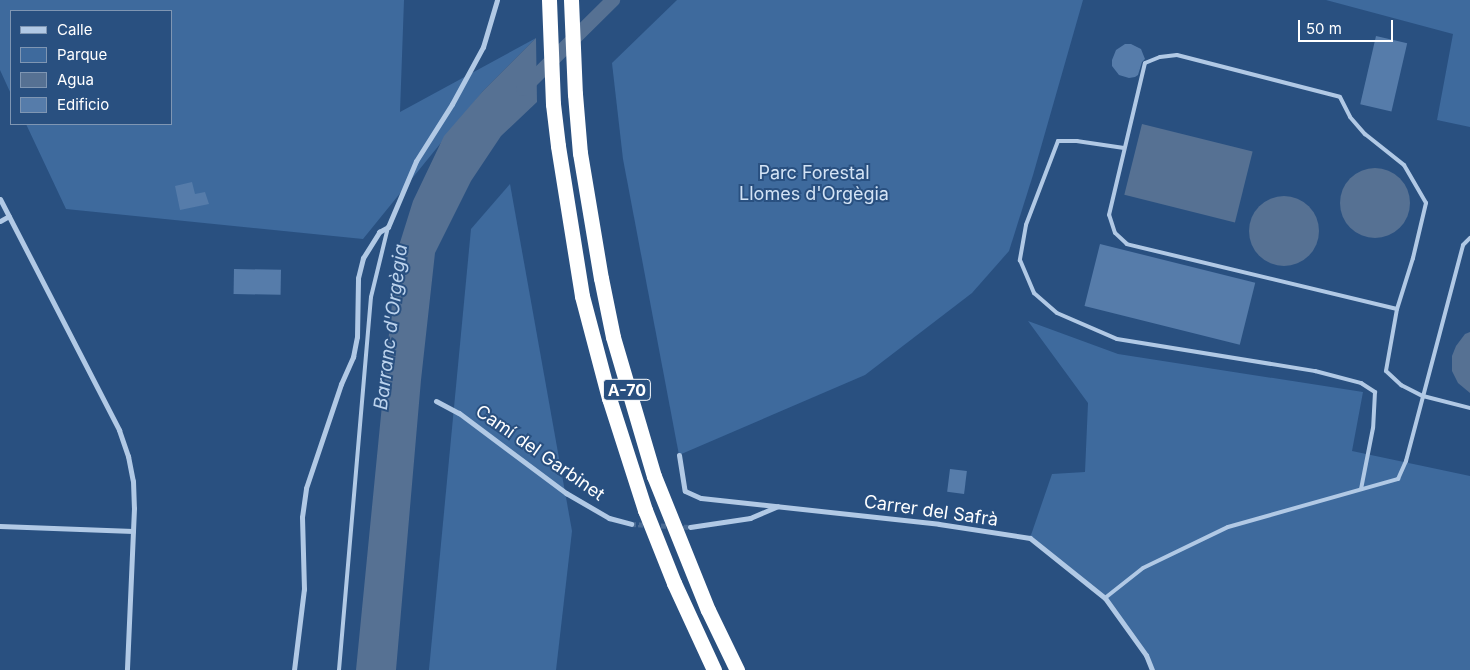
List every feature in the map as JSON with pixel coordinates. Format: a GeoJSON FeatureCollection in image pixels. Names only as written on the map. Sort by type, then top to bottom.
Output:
{"type":"FeatureCollection","features":[{"type":"Feature","properties":{"kind":"highway","name":"A-70"},"geometry":{"type":"LineString","coordinates":[[549,0],[553,104],[568,218],[582,296],[626,455],[658,543],[714,670]]}},
{"type":"Feature","properties":{"kind":"highway","name":"A-70"},"geometry":{"type":"LineString","coordinates":[[571,0],[575,94],[588,210],[609,317],[626,386],[665,504],[708,610],[737,670]]}},
{"type":"Feature","properties":{"kind":"street"},"geometry":{"type":"LineString","coordinates":[[294,670],[304,589],[302,517],[306,488],[341,384],[353,357],[357,337],[358,278],[363,258],[379,232],[388,227],[416,161],[452,104],[483,46],[497,0]]}},
{"type":"Feature","properties":{"kind":"street"},"geometry":{"type":"LineString","coordinates":[[0,199],[119,430],[133,481],[133,531],[127,670]]}},
{"type":"Feature","properties":{"kind":"street"},"geometry":{"type":"LineString","coordinates":[[0,220],[9,216]]}},
{"type":"Feature","properties":{"kind":"street","name":"Camí del Garbinet"},"geometry":{"type":"LineString","coordinates":[[436,401],[459,413],[566,493],[609,518],[631,524]]}},
{"type":"Feature","properties":{"kind":"street","name":"Carrer del Safrà"},"geometry":{"type":"LineString","coordinates":[[678,455],[685,491],[701,498],[939,524],[1030,538],[1105,598],[1146,655],[1152,670]]}},
{"type":"Feature","properties":{"kind":"street"},"geometry":{"type":"LineString","coordinates":[[690,527],[750,518],[779,506]]}},
{"type":"Feature","properties":{"kind":"street"},"geometry":{"type":"LineString","coordinates":[[0,526],[133,531]]}},
{"type":"Feature","properties":{"kind":"lane"},"geometry":{"type":"LineString","coordinates":[[1397,309],[1127,244],[1115,233],[1109,215],[1145,63],[1160,57],[1176,56],[1340,97],[1350,117],[1364,134],[1404,165],[1426,202],[1413,258],[1397,309],[1386,371],[1401,386],[1423,396],[1470,408]]}},
{"type":"Feature","properties":{"kind":"lane"},"geometry":{"type":"LineString","coordinates":[[1124,148],[1077,141],[1058,141],[1026,225],[1020,260],[1034,293],[1057,313],[1117,339],[1316,371],[1361,383],[1375,392],[1373,428],[1361,489]]}},
{"type":"Feature","properties":{"kind":"lane"},"geometry":{"type":"LineString","coordinates":[[339,670],[371,297],[388,227]]}},
{"type":"Feature","properties":{"kind":"lane"},"geometry":{"type":"LineString","coordinates":[[1105,598],[1143,568],[1228,527],[1398,479],[1406,461],[1463,245],[1470,238]]}},
{"type":"Feature","properties":{"kind":"green space"},"geometry":{"type":"Polygon","coordinates":[[[0,0],[404,0],[400,112],[536,38],[483,91],[363,239],[66,209],[26,125],[172,125],[172,10],[10,10],[10,92],[0,70],[0,0]]]}},
{"type":"Feature","properties":{"kind":"green space","name":"Parc Forestal Llomes d'Orgègia"},"geometry":{"type":"Polygon","coordinates":[[[677,0],[1083,0],[1033,175],[1009,251],[972,293],[865,375],[679,455],[623,159],[612,63],[677,0]]]}},
{"type":"Feature","properties":{"kind":"green space"},"geometry":{"type":"Polygon","coordinates":[[[1326,0],[1470,0],[1470,127],[1437,120],[1453,34],[1326,0]]]}},
{"type":"Feature","properties":{"kind":"green space"},"geometry":{"type":"Polygon","coordinates":[[[510,184],[572,531],[556,670],[429,670],[471,229],[510,184]]]}},
{"type":"Feature","properties":{"kind":"green space"},"geometry":{"type":"Polygon","coordinates":[[[1028,321],[1118,354],[1363,392],[1352,451],[1470,476],[1470,670],[1152,670],[1146,655],[1105,598],[1030,538],[1052,474],[1085,472],[1088,403],[1028,321]]]}},
{"type":"Feature","properties":{"kind":"water"},"geometry":{"type":"Polygon","coordinates":[[[536,38],[537,102],[501,136],[471,181],[435,253],[421,380],[396,670],[356,670],[397,252],[413,201],[444,136],[483,91],[536,38]]]}},
{"type":"Feature","properties":{"kind":"water"},"geometry":{"type":"Polygon","coordinates":[[[1142,124],[1253,152],[1235,222],[1124,195],[1142,124]]]}},
{"type":"Feature","properties":{"kind":"water"},"geometry":{"type":"Polygon","coordinates":[[[1382,168],[1395,174],[1404,183],[1408,189],[1410,203],[1408,217],[1400,228],[1389,236],[1368,238],[1361,236],[1350,228],[1342,217],[1340,196],[1342,189],[1350,178],[1361,170],[1382,168]]]}},
{"type":"Feature","properties":{"kind":"water"},"geometry":{"type":"Polygon","coordinates":[[[1291,196],[1304,202],[1313,211],[1317,217],[1319,231],[1317,245],[1309,256],[1298,264],[1277,266],[1270,264],[1259,256],[1251,245],[1249,224],[1251,217],[1259,206],[1270,198],[1291,196]]]}},
{"type":"Feature","properties":{"kind":"water"},"geometry":{"type":"Polygon","coordinates":[[[1470,332],[1470,393],[1458,383],[1452,371],[1452,356],[1456,346],[1465,334],[1470,332]]]}},
{"type":"Feature","properties":{"kind":"building"},"geometry":{"type":"Polygon","coordinates":[[[1376,36],[1407,43],[1391,111],[1360,104],[1376,36]]]}},
{"type":"Feature","properties":{"kind":"building"},"geometry":{"type":"Polygon","coordinates":[[[1125,44],[1131,44],[1141,49],[1145,59],[1142,62],[1138,75],[1135,77],[1129,78],[1119,75],[1112,66],[1116,50],[1125,44]]]}},
{"type":"Feature","properties":{"kind":"building"},"geometry":{"type":"Polygon","coordinates":[[[192,182],[195,194],[205,192],[209,204],[180,210],[175,186],[192,182]]]}},
{"type":"Feature","properties":{"kind":"building"},"geometry":{"type":"Polygon","coordinates":[[[1100,244],[1255,283],[1240,345],[1085,306],[1100,244]]]}},
{"type":"Feature","properties":{"kind":"building"},"geometry":{"type":"Polygon","coordinates":[[[234,269],[281,270],[281,295],[234,294],[234,269]]]}},
{"type":"Feature","properties":{"kind":"building"},"geometry":{"type":"Polygon","coordinates":[[[950,469],[967,471],[964,494],[947,492],[950,469]]]}},
{"type":"Feature","properties":{"kind":"waterway","name":"Barranc d'Orgègia"},"geometry":{"type":"LineString","coordinates":[[523,89],[613,0]]}},
{"type":"Feature","properties":{"kind":"tunnel"},"geometry":{"type":"LineString","coordinates":[[631,524],[690,527]]}}]}
